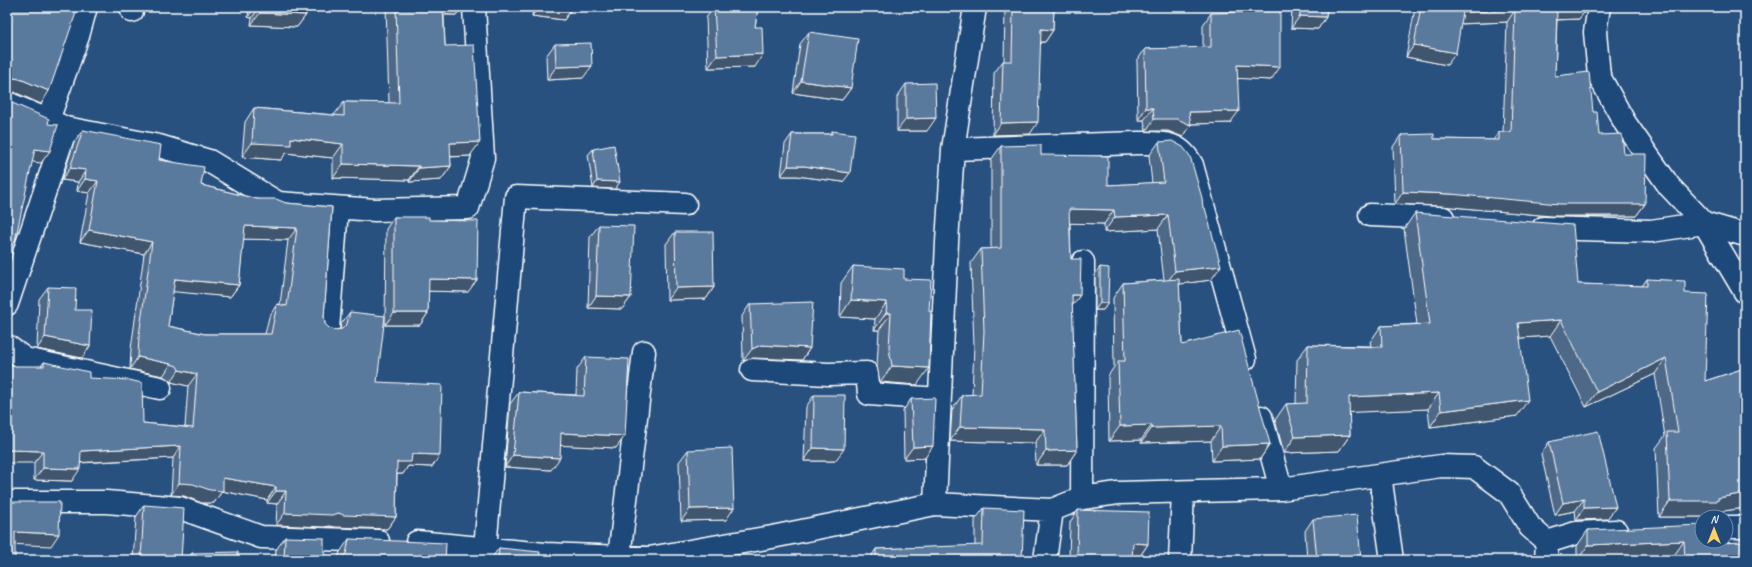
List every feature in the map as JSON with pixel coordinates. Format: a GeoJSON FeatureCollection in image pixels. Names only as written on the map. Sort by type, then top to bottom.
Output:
{"type":"FeatureCollection","features":[{"type":"Feature","properties":{"kind":"street"},"geometry":{"type":"LineString","coordinates":[[7,304],[57,124],[86,7]]}},
{"type":"Feature","properties":{"kind":"street"},"geometry":{"type":"LineString","coordinates":[[7,103],[57,124],[159,146],[209,161],[278,203],[375,210],[468,208],[483,158],[474,7]]}},
{"type":"Feature","properties":{"kind":"street"},"geometry":{"type":"LineString","coordinates":[[935,504],[947,242],[954,149],[975,7]]}},
{"type":"Feature","properties":{"kind":"street"},"geometry":{"type":"LineString","coordinates":[[1599,7],[1595,32],[1599,76],[1625,123],[1669,186],[1704,223],[1745,292]]}},
{"type":"Feature","properties":{"kind":"street"},"geometry":{"type":"LineString","coordinates":[[954,149],[1164,143],[1178,148],[1187,156],[1192,165],[1281,489]]}},
{"type":"Feature","properties":{"kind":"street"},"geometry":{"type":"LineString","coordinates":[[485,548],[516,197],[685,204]]}},
{"type":"Feature","properties":{"kind":"street"},"geometry":{"type":"LineString","coordinates":[[328,330],[337,208]]}},
{"type":"Feature","properties":{"kind":"street"},"geometry":{"type":"LineString","coordinates":[[1370,215],[1464,220]]}},
{"type":"Feature","properties":{"kind":"street"},"geometry":{"type":"LineString","coordinates":[[1527,226],[1651,231],[1704,223],[1745,235]]}},
{"type":"Feature","properties":{"kind":"street"},"geometry":{"type":"LineString","coordinates":[[1082,498],[1083,262]]}},
{"type":"Feature","properties":{"kind":"street"},"geometry":{"type":"LineString","coordinates":[[7,346],[26,359],[160,388]]}},
{"type":"Feature","properties":{"kind":"street"},"geometry":{"type":"LineString","coordinates":[[619,557],[644,352]]}},
{"type":"Feature","properties":{"kind":"street"},"geometry":{"type":"LineString","coordinates":[[752,370],[828,374],[867,373],[868,394],[940,399]]}},
{"type":"Feature","properties":{"kind":"street"},"geometry":{"type":"LineString","coordinates":[[7,502],[106,502],[180,508],[261,537],[424,542],[485,548],[547,557],[649,558],[772,537],[935,504],[1052,510],[1082,498],[1118,493],[1281,489],[1441,466],[1474,467],[1509,493],[1546,551],[1576,533],[1638,530]]}},
{"type":"Feature","properties":{"kind":"street"},"geometry":{"type":"LineString","coordinates":[[1380,475],[1392,560]]}},
{"type":"Feature","properties":{"kind":"street"},"geometry":{"type":"LineString","coordinates":[[1180,560],[1183,492]]}},
{"type":"Feature","properties":{"kind":"street"},"geometry":{"type":"LineString","coordinates":[[1045,560],[1052,510]]}},
{"type":"Feature","properties":{"kind":"street"},"geometry":{"type":"LineString","coordinates":[[1734,527],[1745,527]]}},
{"type":"Feature","properties":{"kind":"street"},"geometry":{"type":"LineString","coordinates":[[326,560],[330,538]]}},
{"type":"Feature","properties":{"kind":"building"},"geometry":{"type":"Polygon","coordinates":[[[7,7],[78,7],[49,91],[20,79],[14,78],[7,82],[7,7]]]}},
{"type":"Feature","properties":{"kind":"building"},"geometry":{"type":"Polygon","coordinates":[[[260,7],[306,7],[306,15],[260,13],[260,7]]]}},
{"type":"Feature","properties":{"kind":"building"},"geometry":{"type":"Polygon","coordinates":[[[396,7],[443,7],[445,46],[474,45],[480,142],[450,143],[451,166],[419,168],[419,166],[343,164],[343,144],[291,138],[291,145],[252,143],[254,108],[344,116],[344,102],[399,103],[396,7]]]}},
{"type":"Feature","properties":{"kind":"building"},"geometry":{"type":"Polygon","coordinates":[[[714,7],[758,7],[755,27],[762,27],[763,54],[717,56],[714,7]]]}},
{"type":"Feature","properties":{"kind":"building"},"geometry":{"type":"Polygon","coordinates":[[[1013,7],[1054,7],[1053,30],[1041,29],[1038,122],[1001,123],[1003,61],[1012,61],[1013,7]]]}},
{"type":"Feature","properties":{"kind":"building"},"geometry":{"type":"Polygon","coordinates":[[[1300,7],[1327,7],[1326,17],[1300,16],[1300,7]]]}},
{"type":"Feature","properties":{"kind":"building"},"geometry":{"type":"Polygon","coordinates":[[[1421,7],[1588,7],[1557,8],[1555,76],[1589,72],[1593,112],[1597,112],[1599,135],[1622,134],[1624,154],[1646,154],[1645,204],[1559,204],[1450,194],[1403,192],[1401,135],[1434,134],[1434,139],[1499,140],[1499,132],[1511,132],[1515,10],[1463,12],[1456,53],[1414,45],[1421,7]]]}},
{"type":"Feature","properties":{"kind":"building"},"geometry":{"type":"Polygon","coordinates":[[[1280,11],[1280,67],[1237,65],[1239,111],[1189,112],[1191,125],[1177,119],[1154,119],[1153,108],[1146,108],[1145,49],[1211,47],[1211,13],[1280,11]]]}},
{"type":"Feature","properties":{"kind":"building"},"geometry":{"type":"Polygon","coordinates":[[[809,32],[858,39],[851,88],[801,81],[809,32]]]}},
{"type":"Feature","properties":{"kind":"building"},"geometry":{"type":"Polygon","coordinates":[[[591,43],[592,66],[556,67],[555,44],[591,43]]]}},
{"type":"Feature","properties":{"kind":"building"},"geometry":{"type":"Polygon","coordinates":[[[935,83],[936,118],[906,119],[906,84],[935,83]]]}},
{"type":"Feature","properties":{"kind":"building"},"geometry":{"type":"Polygon","coordinates":[[[7,99],[10,102],[49,119],[48,124],[58,125],[50,151],[35,149],[7,278],[7,99]]]}},
{"type":"Feature","properties":{"kind":"building"},"geometry":{"type":"Polygon","coordinates":[[[83,130],[161,145],[159,160],[204,167],[201,185],[257,199],[276,199],[286,203],[332,207],[324,317],[325,324],[329,328],[335,330],[342,329],[347,324],[350,312],[385,316],[377,382],[442,385],[440,455],[412,454],[411,462],[397,462],[396,517],[343,515],[339,513],[332,515],[285,513],[286,491],[276,491],[276,487],[223,478],[223,491],[210,490],[193,484],[179,483],[181,446],[81,451],[80,469],[43,468],[43,451],[7,450],[7,366],[44,366],[44,362],[89,372],[89,378],[129,380],[142,383],[143,423],[193,428],[197,374],[179,370],[177,366],[171,364],[138,357],[139,336],[152,242],[89,230],[98,181],[85,179],[86,170],[70,168],[83,130]],[[245,226],[239,285],[175,279],[168,326],[205,334],[271,334],[277,304],[287,306],[297,228],[245,226]]]}},
{"type":"Feature","properties":{"kind":"building"},"geometry":{"type":"Polygon","coordinates":[[[832,131],[855,134],[850,173],[804,166],[788,166],[792,134],[832,134],[832,131]]]}},
{"type":"Feature","properties":{"kind":"building"},"geometry":{"type":"Polygon","coordinates":[[[1172,141],[1183,147],[1190,156],[1202,198],[1203,208],[1205,208],[1221,266],[1175,271],[1168,215],[1115,217],[1114,210],[1069,209],[1071,259],[1081,259],[1080,295],[1072,295],[1077,450],[1046,451],[1045,429],[960,427],[962,395],[981,394],[984,331],[981,249],[1001,248],[1001,146],[1041,145],[1041,155],[1108,156],[1108,185],[1164,182],[1159,142],[1172,141]]]}},
{"type":"Feature","properties":{"kind":"building"},"geometry":{"type":"Polygon","coordinates":[[[614,145],[620,182],[597,181],[593,149],[614,145]]]}},
{"type":"Feature","properties":{"kind":"building"},"geometry":{"type":"Polygon","coordinates":[[[1415,213],[1573,225],[1578,284],[1647,286],[1647,279],[1685,281],[1685,293],[1708,294],[1705,381],[1745,368],[1745,493],[1718,498],[1718,501],[1670,501],[1667,432],[1678,432],[1666,358],[1597,392],[1561,320],[1518,323],[1528,400],[1441,411],[1439,393],[1349,397],[1350,435],[1295,437],[1286,404],[1307,403],[1308,345],[1382,347],[1381,326],[1430,324],[1415,213]]]}},
{"type":"Feature","properties":{"kind":"building"},"geometry":{"type":"Polygon","coordinates":[[[394,217],[429,217],[429,220],[478,221],[477,280],[429,279],[428,313],[394,313],[394,217]]]}},
{"type":"Feature","properties":{"kind":"building"},"geometry":{"type":"Polygon","coordinates":[[[599,225],[634,226],[631,297],[596,296],[599,225]]]}},
{"type":"Feature","properties":{"kind":"building"},"geometry":{"type":"Polygon","coordinates":[[[675,232],[713,232],[714,287],[676,288],[675,232]]]}},
{"type":"Feature","properties":{"kind":"building"},"geometry":{"type":"Polygon","coordinates":[[[853,266],[904,269],[904,279],[931,280],[929,311],[931,311],[929,368],[892,366],[889,349],[891,313],[886,313],[887,302],[851,300],[853,266]]]}},
{"type":"Feature","properties":{"kind":"building"},"geometry":{"type":"Polygon","coordinates":[[[1100,267],[1109,268],[1108,303],[1100,303],[1100,267]]]}},
{"type":"Feature","properties":{"kind":"building"},"geometry":{"type":"Polygon","coordinates":[[[1179,279],[1182,345],[1239,330],[1270,444],[1222,446],[1221,426],[1152,428],[1152,425],[1120,426],[1118,361],[1125,361],[1123,283],[1179,279]]]}},
{"type":"Feature","properties":{"kind":"building"},"geometry":{"type":"Polygon","coordinates":[[[48,287],[76,288],[75,310],[92,310],[90,346],[45,337],[48,287]]]}},
{"type":"Feature","properties":{"kind":"building"},"geometry":{"type":"Polygon","coordinates":[[[813,302],[810,348],[761,345],[752,349],[750,304],[813,302]]]}},
{"type":"Feature","properties":{"kind":"building"},"geometry":{"type":"Polygon","coordinates":[[[586,357],[629,359],[625,436],[561,433],[560,458],[513,455],[519,392],[584,396],[586,357]]]}},
{"type":"Feature","properties":{"kind":"building"},"geometry":{"type":"Polygon","coordinates":[[[814,395],[845,395],[844,449],[813,448],[814,395]]]}},
{"type":"Feature","properties":{"kind":"building"},"geometry":{"type":"Polygon","coordinates":[[[935,398],[933,446],[913,447],[911,399],[935,398]]]}},
{"type":"Feature","properties":{"kind":"building"},"geometry":{"type":"Polygon","coordinates":[[[1598,431],[1616,507],[1584,508],[1584,499],[1563,503],[1549,442],[1598,431]]]}},
{"type":"Feature","properties":{"kind":"building"},"geometry":{"type":"Polygon","coordinates":[[[732,448],[734,508],[690,509],[688,450],[732,448]]]}},
{"type":"Feature","properties":{"kind":"building"},"geometry":{"type":"Polygon","coordinates":[[[7,502],[60,502],[59,534],[15,532],[15,560],[7,560],[7,502]]]}},
{"type":"Feature","properties":{"kind":"building"},"geometry":{"type":"Polygon","coordinates":[[[144,505],[184,508],[181,560],[141,560],[144,505]]]}},
{"type":"Feature","properties":{"kind":"building"},"geometry":{"type":"Polygon","coordinates":[[[984,508],[1024,510],[1022,560],[876,560],[876,549],[983,545],[984,508]]]}},
{"type":"Feature","properties":{"kind":"building"},"geometry":{"type":"Polygon","coordinates":[[[1078,510],[1149,512],[1148,544],[1133,543],[1132,560],[1077,560],[1078,510]]]}},
{"type":"Feature","properties":{"kind":"building"},"geometry":{"type":"Polygon","coordinates":[[[1357,515],[1361,560],[1317,560],[1313,519],[1357,515]]]}},
{"type":"Feature","properties":{"kind":"building"},"geometry":{"type":"Polygon","coordinates":[[[1694,525],[1694,549],[1734,549],[1734,542],[1745,542],[1745,560],[1685,560],[1684,541],[1588,545],[1588,530],[1694,525]]]}},
{"type":"Feature","properties":{"kind":"building"},"geometry":{"type":"Polygon","coordinates":[[[285,537],[324,538],[324,552],[328,557],[334,559],[341,558],[346,554],[349,539],[446,543],[445,560],[284,560],[285,537]]]}},
{"type":"Feature","properties":{"kind":"building"},"geometry":{"type":"Polygon","coordinates":[[[499,548],[540,552],[539,560],[498,560],[499,548]]]}},
{"type":"Feature","properties":{"kind":"building"},"geometry":{"type":"Polygon","coordinates":[[[238,552],[238,560],[192,560],[192,553],[238,552]]]}}]}
